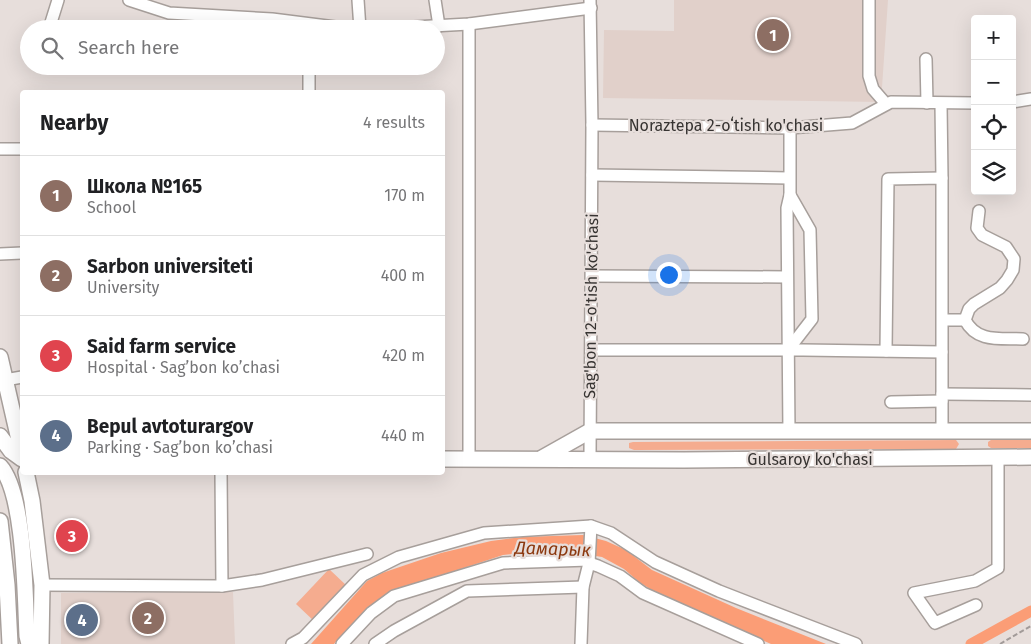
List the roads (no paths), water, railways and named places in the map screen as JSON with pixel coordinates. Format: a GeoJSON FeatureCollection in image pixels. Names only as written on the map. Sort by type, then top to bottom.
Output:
{"type":"FeatureCollection","features":[{"type":"Feature","properties":{"kind":"main road"},"geometry":{"type":"LineString","coordinates":[[0,357],[20,443]]}},
{"type":"Feature","properties":{"kind":"main road"},"geometry":{"type":"LineString","coordinates":[[541,458],[590,431]]}},
{"type":"Feature","properties":{"kind":"main road","name":"Gulsaroy ko'chasi"},"geometry":{"type":"LineString","coordinates":[[590,431],[1031,431]]}},
{"type":"Feature","properties":{"kind":"main road"},"geometry":{"type":"LineString","coordinates":[[974,431],[974,458]]}},
{"type":"Feature","properties":{"kind":"main road"},"geometry":{"type":"LineString","coordinates":[[0,436],[11,451],[20,458]]}},
{"type":"Feature","properties":{"kind":"main road","name":"Gulsaroy ko'chasi"},"geometry":{"type":"LineString","coordinates":[[590,458],[693,460],[1031,457]]}},
{"type":"Feature","properties":{"kind":"main road"},"geometry":{"type":"LineString","coordinates":[[445,459],[590,458]]}},
{"type":"Feature","properties":{"kind":"main road"},"geometry":{"type":"LineString","coordinates":[[0,459],[20,459]]}},
{"type":"Feature","properties":{"kind":"main road"},"geometry":{"type":"LineString","coordinates":[[0,466],[11,483],[16,504],[23,562],[29,644]]}},
{"type":"Feature","properties":{"kind":"main road"},"geometry":{"type":"LineString","coordinates":[[27,475],[35,520],[42,585],[41,644]]}},
{"type":"Feature","properties":{"kind":"main road"},"geometry":{"type":"LineString","coordinates":[[0,521],[10,644]]}},
{"type":"Feature","properties":{"kind":"street"},"geometry":{"type":"LineString","coordinates":[[52,20],[58,0]]}},
{"type":"Feature","properties":{"kind":"street"},"geometry":{"type":"LineString","coordinates":[[130,0],[169,13],[276,20]]}},
{"type":"Feature","properties":{"kind":"street"},"geometry":{"type":"LineString","coordinates":[[358,0],[359,20]]}},
{"type":"Feature","properties":{"kind":"street"},"geometry":{"type":"LineString","coordinates":[[435,0],[438,20]]}},
{"type":"Feature","properties":{"kind":"street"},"geometry":{"type":"LineString","coordinates":[[869,0],[869,76],[873,89],[886,104]]}},
{"type":"Feature","properties":{"kind":"street"},"geometry":{"type":"LineString","coordinates":[[445,26],[470,24],[590,5]]}},
{"type":"Feature","properties":{"kind":"street","name":"Sag'bon 12-o'tish ko'chasi"},"geometry":{"type":"LineString","coordinates":[[590,5],[592,125],[590,458]]}},
{"type":"Feature","properties":{"kind":"street"},"geometry":{"type":"LineString","coordinates":[[469,459],[470,24]]}},
{"type":"Feature","properties":{"kind":"street"},"geometry":{"type":"LineString","coordinates":[[926,59],[927,103]]}},
{"type":"Feature","properties":{"kind":"street"},"geometry":{"type":"LineString","coordinates":[[309,75],[309,90]]}},
{"type":"Feature","properties":{"kind":"street"},"geometry":{"type":"LineString","coordinates":[[1016,101],[1031,99]]}},
{"type":"Feature","properties":{"kind":"street","name":"Noraztepa 2-oʻtish ko'chasi"},"geometry":{"type":"LineString","coordinates":[[592,125],[790,128],[852,122],[891,102],[971,103]]}},
{"type":"Feature","properties":{"kind":"street"},"geometry":{"type":"LineString","coordinates":[[942,104],[942,431]]}},
{"type":"Feature","properties":{"kind":"street"},"geometry":{"type":"LineString","coordinates":[[789,432],[787,208],[790,195],[790,128]]}},
{"type":"Feature","properties":{"kind":"street"},"geometry":{"type":"LineString","coordinates":[[0,149],[20,149]]}},
{"type":"Feature","properties":{"kind":"street"},"geometry":{"type":"LineString","coordinates":[[592,175],[790,178]]}},
{"type":"Feature","properties":{"kind":"street"},"geometry":{"type":"LineString","coordinates":[[886,351],[888,179],[942,178]]}},
{"type":"Feature","properties":{"kind":"street"},"geometry":{"type":"LineString","coordinates":[[788,350],[812,318],[810,230],[790,195]]}},
{"type":"Feature","properties":{"kind":"street"},"geometry":{"type":"LineString","coordinates":[[965,320],[969,309],[1000,288],[1013,270],[1014,259],[1006,247],[982,235],[977,228],[979,211]]}},
{"type":"Feature","properties":{"kind":"street"},"geometry":{"type":"LineString","coordinates":[[0,254],[20,252]]}},
{"type":"Feature","properties":{"kind":"street"},"geometry":{"type":"LineString","coordinates":[[592,276],[787,277]]}},
{"type":"Feature","properties":{"kind":"street"},"geometry":{"type":"LineString","coordinates":[[943,320],[965,320]]}},
{"type":"Feature","properties":{"kind":"street"},"geometry":{"type":"LineString","coordinates":[[965,320],[976,335],[990,338],[1023,339]]}},
{"type":"Feature","properties":{"kind":"street"},"geometry":{"type":"LineString","coordinates":[[788,333],[802,333]]}},
{"type":"Feature","properties":{"kind":"street"},"geometry":{"type":"LineString","coordinates":[[802,333],[803,350]]}},
{"type":"Feature","properties":{"kind":"street"},"geometry":{"type":"LineString","coordinates":[[591,350],[942,352]]}},
{"type":"Feature","properties":{"kind":"street"},"geometry":{"type":"LineString","coordinates":[[5,380],[20,377]]}},
{"type":"Feature","properties":{"kind":"street"},"geometry":{"type":"LineString","coordinates":[[891,402],[1031,395]]}},
{"type":"Feature","properties":{"kind":"street"},"geometry":{"type":"LineString","coordinates":[[976,604],[935,623],[914,593],[975,581],[998,568],[998,458]]}},
{"type":"Feature","properties":{"kind":"street"},"geometry":{"type":"LineString","coordinates":[[221,475],[222,586]]}},
{"type":"Feature","properties":{"kind":"street"},"geometry":{"type":"LineString","coordinates":[[582,644],[583,587],[589,562],[591,526]]}},
{"type":"Feature","properties":{"kind":"street"},"geometry":{"type":"LineString","coordinates":[[292,644],[303,638],[363,575],[399,557],[484,533],[591,526],[611,533],[655,562],[703,584],[856,644]]}},
{"type":"Feature","properties":{"kind":"street"},"geometry":{"type":"LineString","coordinates":[[42,585],[222,586],[262,580],[367,554]]}},
{"type":"Feature","properties":{"kind":"street"},"geometry":{"type":"LineString","coordinates":[[342,644],[371,613],[394,596],[503,563],[589,562],[620,576],[643,593],[758,644]]}},
{"type":"Feature","properties":{"kind":"street"},"geometry":{"type":"LineString","coordinates":[[375,644],[394,631],[467,591],[583,587]]}},
{"type":"Feature","properties":{"kind":"water","name":"Дамарык"},"geometry":{"type":"Polygon","coordinates":[[[583,535],[606,541],[626,550],[652,570],[736,608],[826,644],[771,644],[661,596],[639,582],[624,569],[602,557],[570,552],[531,552],[503,555],[392,592],[368,609],[334,644],[311,644],[367,581],[382,573],[441,553],[491,541],[522,537],[583,535]]]}},
{"type":"Feature","properties":{"kind":"waterway"},"geometry":{"type":"LineString","coordinates":[[971,644],[1031,611]]}},
{"type":"Feature","properties":{"kind":"place","name":"Школа №165"},"geometry":{"type":"Point","coordinates":[773,35]}},
{"type":"Feature","properties":{"kind":"place","name":"Said farm service"},"geometry":{"type":"Point","coordinates":[72,536]}},
{"type":"Feature","properties":{"kind":"place","name":"Sarbon universiteti"},"geometry":{"type":"Point","coordinates":[148,618]}},
{"type":"Feature","properties":{"kind":"place","name":"Bepul avtoturargov"},"geometry":{"type":"Point","coordinates":[82,620]}}]}
